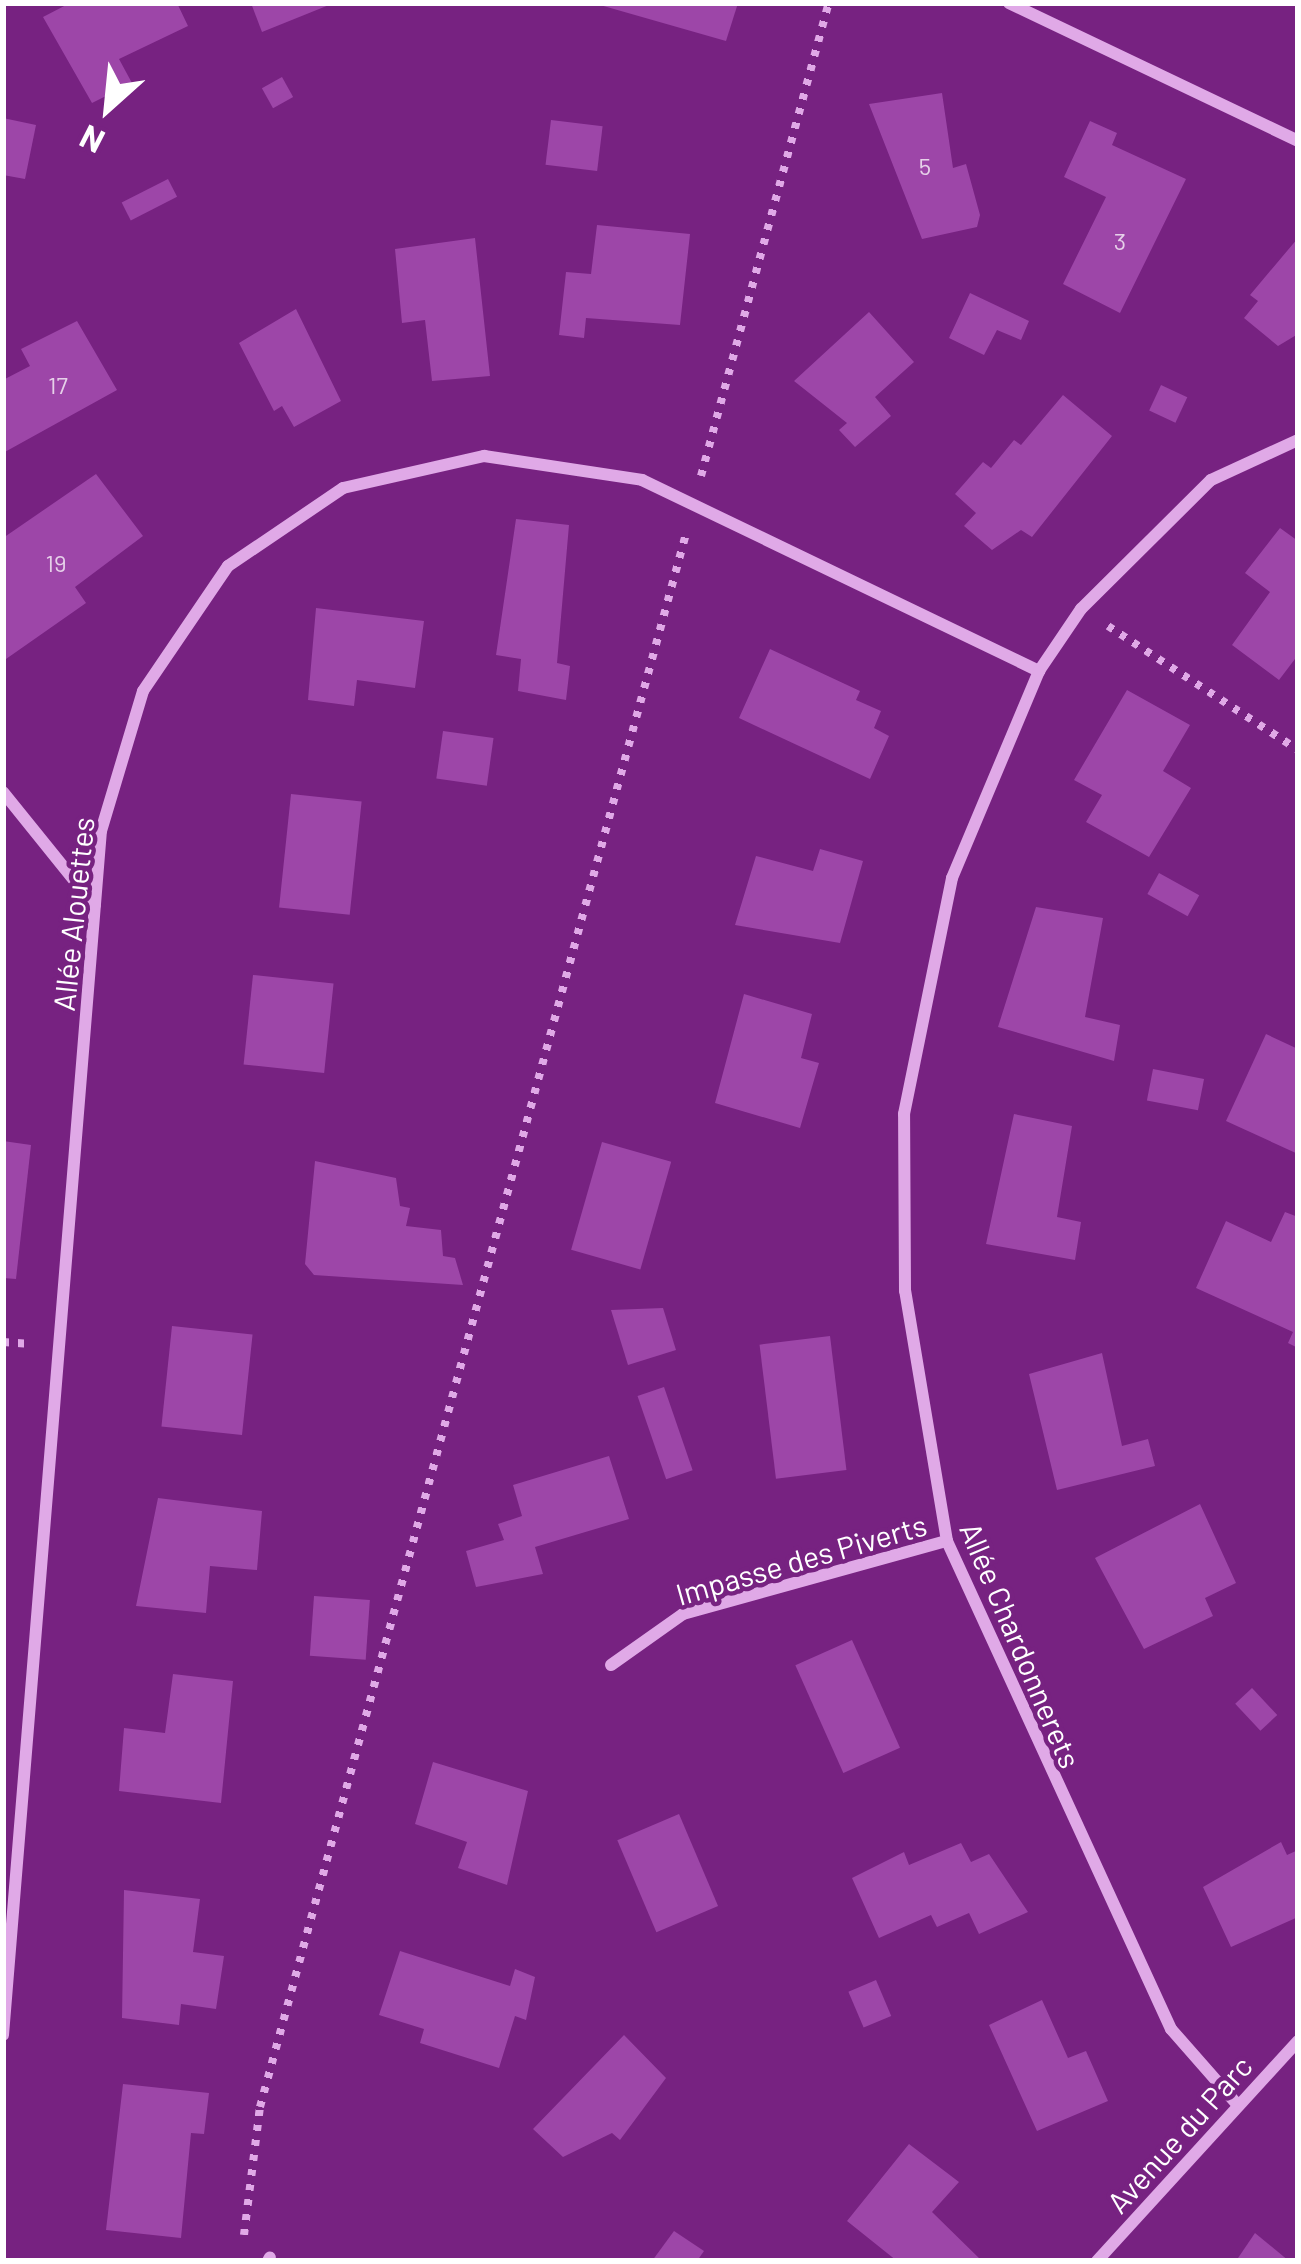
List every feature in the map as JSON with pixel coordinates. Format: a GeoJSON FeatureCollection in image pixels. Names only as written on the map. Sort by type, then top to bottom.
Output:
{"type":"FeatureCollection","features":[{"type":"Feature","properties":{"kind":"street"},"geometry":{"type":"LineString","coordinates":[[1009,3],[1298,141]]}},
{"type":"Feature","properties":{"kind":"street","name":"Allée Chardonnerets"},"geometry":{"type":"LineString","coordinates":[[1236,2103],[1171,2030],[947,1541],[905,1291],[904,1114],[952,878],[1039,671],[1081,609],[1211,480],[1298,440]]}},
{"type":"Feature","properties":{"kind":"street","name":"Allée Alouettes"},"geometry":{"type":"LineString","coordinates":[[3,2035],[101,831],[143,691],[228,566],[343,488],[484,456],[642,480],[1039,671]]}},
{"type":"Feature","properties":{"kind":"street"},"geometry":{"type":"LineString","coordinates":[[3,792],[95,906]]}},
{"type":"Feature","properties":{"kind":"street","name":"Impasse des Piverts"},"geometry":{"type":"LineString","coordinates":[[611,1665],[683,1614],[947,1541]]}},
{"type":"Feature","properties":{"kind":"street","name":"Avenue du Parc"},"geometry":{"type":"LineString","coordinates":[[1097,2261],[1236,2103],[1298,2041]]}},
{"type":"Feature","properties":{"kind":"path"},"geometry":{"type":"LineString","coordinates":[[243,2243],[260,2108],[830,3]]}},
{"type":"Feature","properties":{"kind":"path"},"geometry":{"type":"LineString","coordinates":[[1081,609],[1298,750]]}},
{"type":"Feature","properties":{"kind":"building"},"geometry":{"type":"Polygon","coordinates":[[[70,3],[177,3],[188,26],[119,59],[132,83],[92,103],[43,17],[70,3]]]}},
{"type":"Feature","properties":{"kind":"building"},"geometry":{"type":"Polygon","coordinates":[[[251,3],[334,3],[262,32],[251,3]]]}},
{"type":"Feature","properties":{"kind":"building"},"geometry":{"type":"Polygon","coordinates":[[[593,3],[738,3],[726,41],[593,3]]]}},
{"type":"Feature","properties":{"kind":"building"},"geometry":{"type":"Polygon","coordinates":[[[282,77],[293,97],[273,108],[262,88],[282,77]]]}},
{"type":"Feature","properties":{"kind":"building"},"geometry":{"type":"Polygon","coordinates":[[[942,93],[953,168],[966,164],[980,215],[977,227],[922,239],[869,104],[942,93]]]}},
{"type":"Feature","properties":{"kind":"building"},"geometry":{"type":"Polygon","coordinates":[[[3,118],[36,125],[25,179],[3,175],[3,118]]]}},
{"type":"Feature","properties":{"kind":"building"},"geometry":{"type":"Polygon","coordinates":[[[551,120],[603,126],[597,171],[546,165],[551,120]]]}},
{"type":"Feature","properties":{"kind":"building"},"geometry":{"type":"Polygon","coordinates":[[[1090,121],[1117,133],[1112,145],[1186,179],[1120,313],[1063,284],[1106,197],[1064,177],[1090,121]]]}},
{"type":"Feature","properties":{"kind":"building"},"geometry":{"type":"Polygon","coordinates":[[[168,179],[177,197],[131,220],[122,203],[168,179]]]}},
{"type":"Feature","properties":{"kind":"building"},"geometry":{"type":"Polygon","coordinates":[[[597,225],[690,234],[680,325],[586,318],[584,338],[559,335],[566,272],[591,274],[597,225]]]}},
{"type":"Feature","properties":{"kind":"building"},"geometry":{"type":"Polygon","coordinates":[[[475,238],[490,376],[432,381],[425,320],[402,323],[395,249],[475,238]]]}},
{"type":"Feature","properties":{"kind":"building"},"geometry":{"type":"Polygon","coordinates":[[[1298,238],[1298,334],[1278,346],[1244,318],[1258,301],[1250,295],[1298,238]]]}},
{"type":"Feature","properties":{"kind":"building"},"geometry":{"type":"Polygon","coordinates":[[[970,293],[1029,321],[1021,340],[997,330],[984,355],[949,338],[970,293]]]}},
{"type":"Feature","properties":{"kind":"building"},"geometry":{"type":"Polygon","coordinates":[[[296,309],[341,401],[294,427],[282,406],[274,411],[239,343],[296,309]]]}},
{"type":"Feature","properties":{"kind":"building"},"geometry":{"type":"Polygon","coordinates":[[[869,312],[914,362],[875,397],[891,416],[855,447],[839,430],[847,423],[794,381],[869,312]]]}},
{"type":"Feature","properties":{"kind":"building"},"geometry":{"type":"Polygon","coordinates":[[[77,321],[117,390],[3,453],[3,380],[30,366],[21,349],[77,321]]]}},
{"type":"Feature","properties":{"kind":"building"},"geometry":{"type":"Polygon","coordinates":[[[1161,385],[1187,397],[1175,423],[1149,410],[1161,385]]]}},
{"type":"Feature","properties":{"kind":"building"},"geometry":{"type":"Polygon","coordinates":[[[1063,395],[1112,436],[1032,537],[1021,530],[992,550],[964,526],[976,513],[955,494],[983,462],[991,468],[1014,440],[1021,445],[1063,395]]]}},
{"type":"Feature","properties":{"kind":"building"},"geometry":{"type":"Polygon","coordinates":[[[96,474],[143,536],[75,587],[86,603],[6,659],[3,538],[96,474]]]}},
{"type":"Feature","properties":{"kind":"building"},"geometry":{"type":"Polygon","coordinates":[[[516,519],[569,525],[557,663],[570,666],[566,700],[518,691],[521,659],[496,655],[516,519]]]}},
{"type":"Feature","properties":{"kind":"building"},"geometry":{"type":"Polygon","coordinates":[[[1280,528],[1298,541],[1298,655],[1279,680],[1232,645],[1270,592],[1245,573],[1280,528]]]}},
{"type":"Feature","properties":{"kind":"building"},"geometry":{"type":"Polygon","coordinates":[[[316,608],[424,621],[415,688],[357,680],[354,706],[308,700],[316,608]]]}},
{"type":"Feature","properties":{"kind":"building"},"geometry":{"type":"Polygon","coordinates":[[[770,649],[860,691],[856,700],[881,711],[874,728],[889,736],[870,779],[739,718],[770,649]]]}},
{"type":"Feature","properties":{"kind":"building"},"geometry":{"type":"Polygon","coordinates":[[[1127,690],[1190,725],[1163,771],[1191,788],[1149,857],[1086,822],[1102,795],[1074,780],[1127,690]]]}},
{"type":"Feature","properties":{"kind":"building"},"geometry":{"type":"Polygon","coordinates":[[[443,731],[494,738],[487,786],[436,779],[443,731]]]}},
{"type":"Feature","properties":{"kind":"building"},"geometry":{"type":"Polygon","coordinates":[[[291,794],[362,801],[350,915],[279,907],[291,794]]]}},
{"type":"Feature","properties":{"kind":"building"},"geometry":{"type":"Polygon","coordinates":[[[820,849],[863,861],[840,943],[735,925],[756,856],[813,871],[820,849]]]}},
{"type":"Feature","properties":{"kind":"building"},"geometry":{"type":"Polygon","coordinates":[[[1159,873],[1199,895],[1188,916],[1147,894],[1159,873]]]}},
{"type":"Feature","properties":{"kind":"building"},"geometry":{"type":"Polygon","coordinates":[[[1036,907],[1103,918],[1085,1017],[1120,1025],[1114,1061],[998,1027],[1036,907]]]}},
{"type":"Feature","properties":{"kind":"building"},"geometry":{"type":"Polygon","coordinates":[[[253,975],[334,983],[324,1073],[244,1065],[253,975]]]}},
{"type":"Feature","properties":{"kind":"building"},"geometry":{"type":"Polygon","coordinates":[[[744,994],[812,1014],[801,1058],[819,1063],[800,1128],[715,1103],[744,994]]]}},
{"type":"Feature","properties":{"kind":"building"},"geometry":{"type":"Polygon","coordinates":[[[1266,1034],[1298,1049],[1298,1154],[1226,1121],[1266,1034]]]}},
{"type":"Feature","properties":{"kind":"building"},"geometry":{"type":"Polygon","coordinates":[[[1153,1069],[1204,1079],[1198,1110],[1147,1100],[1153,1069]]]}},
{"type":"Feature","properties":{"kind":"building"},"geometry":{"type":"Polygon","coordinates":[[[1014,1114],[1072,1126],[1057,1217],[1081,1222],[1075,1260],[986,1244],[1014,1114]]]}},
{"type":"Feature","properties":{"kind":"building"},"geometry":{"type":"Polygon","coordinates":[[[3,1141],[31,1145],[16,1279],[3,1278],[3,1141]]]}},
{"type":"Feature","properties":{"kind":"building"},"geometry":{"type":"Polygon","coordinates":[[[602,1142],[671,1162],[640,1270],[571,1250],[602,1142]]]}},
{"type":"Feature","properties":{"kind":"building"},"geometry":{"type":"Polygon","coordinates":[[[315,1161],[396,1178],[400,1206],[410,1208],[406,1226],[441,1230],[443,1256],[455,1258],[463,1285],[314,1275],[305,1264],[315,1161]]]}},
{"type":"Feature","properties":{"kind":"building"},"geometry":{"type":"Polygon","coordinates":[[[1285,1212],[1298,1217],[1298,1348],[1288,1343],[1293,1332],[1196,1288],[1226,1221],[1271,1242],[1285,1212]]]}},
{"type":"Feature","properties":{"kind":"building"},"geometry":{"type":"Polygon","coordinates":[[[663,1308],[676,1350],[628,1365],[611,1310],[663,1308]]]}},
{"type":"Feature","properties":{"kind":"building"},"geometry":{"type":"Polygon","coordinates":[[[172,1326],[253,1334],[242,1435],[161,1426],[172,1326]]]}},
{"type":"Feature","properties":{"kind":"building"},"geometry":{"type":"Polygon","coordinates":[[[830,1336],[846,1470],[776,1479],[760,1345],[830,1336]]]}},
{"type":"Feature","properties":{"kind":"building"},"geometry":{"type":"Polygon","coordinates":[[[1102,1353],[1122,1446],[1148,1439],[1155,1466],[1057,1490],[1029,1374],[1102,1353]]]}},
{"type":"Feature","properties":{"kind":"building"},"geometry":{"type":"Polygon","coordinates":[[[664,1387],[693,1470],[666,1479],[638,1396],[664,1387]]]}},
{"type":"Feature","properties":{"kind":"building"},"geometry":{"type":"Polygon","coordinates":[[[609,1456],[629,1519],[535,1547],[543,1574],[476,1587],[466,1551],[504,1540],[498,1524],[522,1516],[513,1485],[609,1456]]]}},
{"type":"Feature","properties":{"kind":"building"},"geometry":{"type":"Polygon","coordinates":[[[158,1498],[262,1511],[257,1570],[210,1566],[206,1613],[136,1606],[158,1498]]]}},
{"type":"Feature","properties":{"kind":"building"},"geometry":{"type":"Polygon","coordinates":[[[1200,1504],[1236,1583],[1205,1598],[1213,1616],[1144,1649],[1095,1558],[1200,1504]]]}},
{"type":"Feature","properties":{"kind":"building"},"geometry":{"type":"Polygon","coordinates":[[[314,1596],[370,1600],[366,1660],[310,1656],[314,1596]]]}},
{"type":"Feature","properties":{"kind":"building"},"geometry":{"type":"Polygon","coordinates":[[[852,1640],[900,1748],[843,1773],[795,1665],[852,1640]]]}},
{"type":"Feature","properties":{"kind":"building"},"geometry":{"type":"Polygon","coordinates":[[[173,1674],[233,1681],[221,1803],[119,1791],[124,1728],[165,1733],[173,1674]]]}},
{"type":"Feature","properties":{"kind":"building"},"geometry":{"type":"Polygon","coordinates":[[[1252,1688],[1277,1715],[1260,1731],[1235,1704],[1252,1688]]]}},
{"type":"Feature","properties":{"kind":"building"},"geometry":{"type":"Polygon","coordinates":[[[433,1762],[528,1791],[507,1885],[458,1868],[467,1842],[415,1824],[433,1762]]]}},
{"type":"Feature","properties":{"kind":"building"},"geometry":{"type":"Polygon","coordinates":[[[679,1814],[718,1906],[656,1932],[617,1840],[679,1814]]]}},
{"type":"Feature","properties":{"kind":"building"},"geometry":{"type":"Polygon","coordinates":[[[1281,1842],[1287,1855],[1298,1850],[1298,1917],[1231,1947],[1203,1887],[1281,1842]]]}},
{"type":"Feature","properties":{"kind":"building"},"geometry":{"type":"Polygon","coordinates":[[[961,1843],[971,1862],[989,1854],[1028,1912],[979,1934],[969,1913],[937,1927],[931,1915],[879,1938],[852,1878],[904,1852],[909,1865],[961,1843]]]}},
{"type":"Feature","properties":{"kind":"building"},"geometry":{"type":"Polygon","coordinates":[[[124,1890],[200,1899],[193,1952],[224,1956],[216,2009],[181,2004],[179,2025],[122,2018],[124,1890]]]}},
{"type":"Feature","properties":{"kind":"building"},"geometry":{"type":"Polygon","coordinates":[[[400,1951],[510,1986],[515,1969],[535,1977],[526,2020],[515,2016],[499,2068],[420,2043],[424,2029],[379,2015],[400,1951]]]}},
{"type":"Feature","properties":{"kind":"building"},"geometry":{"type":"Polygon","coordinates":[[[876,1980],[891,2016],[864,2028],[848,1992],[876,1980]]]}},
{"type":"Feature","properties":{"kind":"building"},"geometry":{"type":"Polygon","coordinates":[[[1042,2000],[1068,2058],[1086,2051],[1108,2101],[1037,2131],[989,2025],[1042,2000]]]}},
{"type":"Feature","properties":{"kind":"building"},"geometry":{"type":"Polygon","coordinates":[[[624,2035],[666,2078],[620,2140],[612,2133],[563,2157],[533,2129],[624,2035]]]}},
{"type":"Feature","properties":{"kind":"building"},"geometry":{"type":"Polygon","coordinates":[[[123,2084],[209,2093],[204,2134],[191,2133],[181,2238],[106,2230],[123,2084]]]}},
{"type":"Feature","properties":{"kind":"building"},"geometry":{"type":"Polygon","coordinates":[[[909,2144],[959,2182],[932,2212],[982,2261],[897,2261],[847,2221],[909,2144]]]}},
{"type":"Feature","properties":{"kind":"building"},"geometry":{"type":"Polygon","coordinates":[[[674,2231],[704,2251],[697,2261],[652,2261],[674,2231]]]}},
{"type":"Feature","properties":{"kind":"building"},"geometry":{"type":"Polygon","coordinates":[[[1255,2233],[1289,2261],[1236,2261],[1255,2233]]]}}]}
